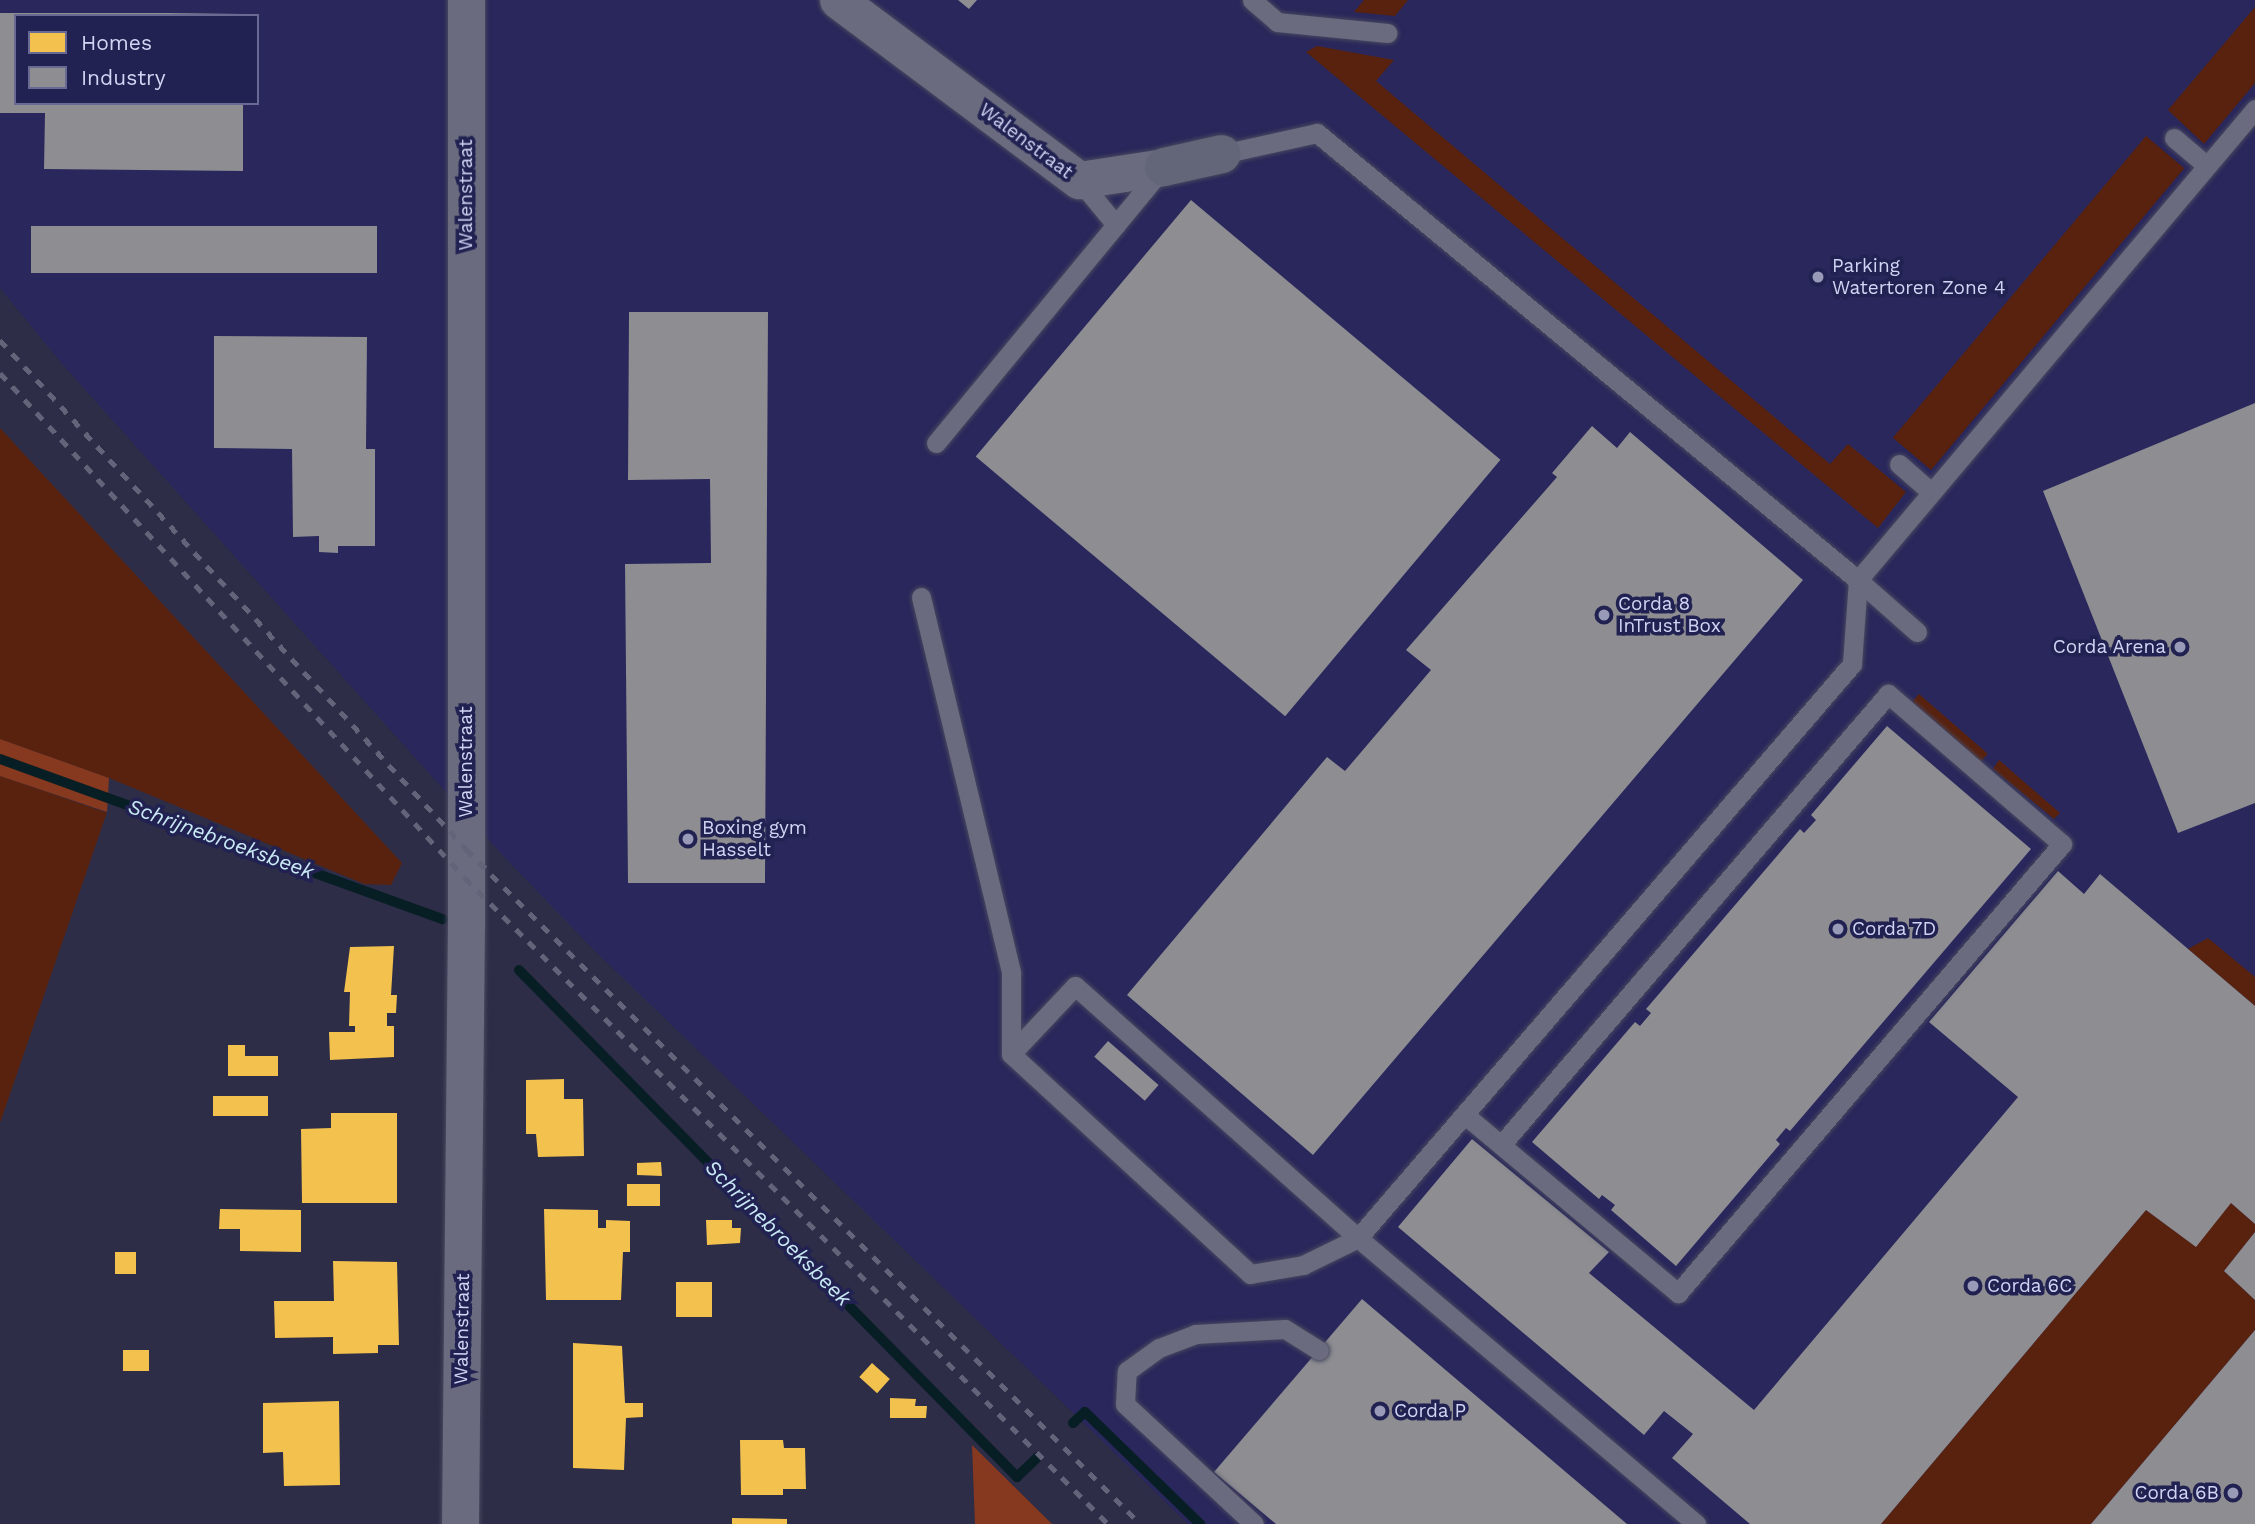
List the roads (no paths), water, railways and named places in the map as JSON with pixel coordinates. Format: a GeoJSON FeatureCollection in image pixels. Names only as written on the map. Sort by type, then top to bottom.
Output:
{"type":"FeatureCollection","features":[{"type":"Feature","properties":{"kind":"street","name":"Walenstraat"},"geometry":{"type":"LineString","coordinates":[[460,1524],[466,926],[466,0]]}},
{"type":"Feature","properties":{"kind":"street","name":"Walenstraat"},"geometry":{"type":"LineString","coordinates":[[838,0],[1079,180],[1164,167]]}},
{"type":"Feature","properties":{"kind":"street"},"geometry":{"type":"LineString","coordinates":[[1164,167],[1222,154]]}},
{"type":"Feature","properties":{"kind":"lane"},"geometry":{"type":"LineString","coordinates":[[1252,0],[1277,22],[1387,33]]}},
{"type":"Feature","properties":{"kind":"lane"},"geometry":{"type":"LineString","coordinates":[[921,597],[1011,973],[1011,1054],[1250,1274],[1303,1265],[1358,1238],[1852,664],[1858,580],[2255,108]]}},
{"type":"Feature","properties":{"kind":"lane"},"geometry":{"type":"LineString","coordinates":[[1222,154],[1317,134],[1858,580],[1917,632]]}},
{"type":"Feature","properties":{"kind":"lane"},"geometry":{"type":"LineString","coordinates":[[2174,138],[2206,166]]}},
{"type":"Feature","properties":{"kind":"lane"},"geometry":{"type":"LineString","coordinates":[[936,443],[1164,167]]}},
{"type":"Feature","properties":{"kind":"lane"},"geometry":{"type":"LineString","coordinates":[[1079,180],[1116,225]]}},
{"type":"Feature","properties":{"kind":"lane"},"geometry":{"type":"LineString","coordinates":[[1899,464],[1931,492]]}},
{"type":"Feature","properties":{"kind":"lane"},"geometry":{"type":"LineString","coordinates":[[1465,1115],[1678,1293],[2062,844],[1888,694],[1501,1145]]}},
{"type":"Feature","properties":{"kind":"lane"},"geometry":{"type":"LineString","coordinates":[[1011,1054],[1075,986],[1358,1238],[1696,1524]]}},
{"type":"Feature","properties":{"kind":"lane"},"geometry":{"type":"LineString","coordinates":[[1254,1524],[1125,1404],[1127,1371],[1159,1348],[1195,1334],[1284,1329],[1319,1350]]}},
{"type":"Feature","properties":{"kind":"waterway","name":"Schrijnebroeksbeek"},"geometry":{"type":"LineString","coordinates":[[0,759],[443,919]]}},
{"type":"Feature","properties":{"kind":"waterway","name":"Schrijnebroeksbeek"},"geometry":{"type":"LineString","coordinates":[[519,970],[1017,1477],[1037,1458]]}},
{"type":"Feature","properties":{"kind":"waterway","name":"Schrijnebroeksbeek"},"geometry":{"type":"LineString","coordinates":[[1073,1423],[1085,1412],[1200,1524]]}},
{"type":"Feature","properties":{"kind":"railway"},"geometry":{"type":"LineString","coordinates":[[0,340],[466,849],[1140,1524]]}},
{"type":"Feature","properties":{"kind":"railway"},"geometry":{"type":"LineString","coordinates":[[0,373],[465,878],[1108,1524]]}},
{"type":"Feature","properties":{"kind":"place","name":"Parking Watertoren Zone 4"},"geometry":{"type":"Point","coordinates":[1818,277]}},
{"type":"Feature","properties":{"kind":"place","name":"Corda 8 InTrust Box"},"geometry":{"type":"Point","coordinates":[1604,615]}},
{"type":"Feature","properties":{"kind":"place","name":"Corda Arena"},"geometry":{"type":"Point","coordinates":[2180,647]}},
{"type":"Feature","properties":{"kind":"place","name":"Boxing gym Hasselt"},"geometry":{"type":"Point","coordinates":[688,839]}},
{"type":"Feature","properties":{"kind":"place","name":"Corda 7D"},"geometry":{"type":"Point","coordinates":[1838,929]}},
{"type":"Feature","properties":{"kind":"place","name":"Corda 6C"},"geometry":{"type":"Point","coordinates":[1973,1286]}},
{"type":"Feature","properties":{"kind":"place","name":"Corda P"},"geometry":{"type":"Point","coordinates":[1380,1411]}},
{"type":"Feature","properties":{"kind":"place","name":"Corda 6B"},"geometry":{"type":"Point","coordinates":[2233,1493]}}]}
